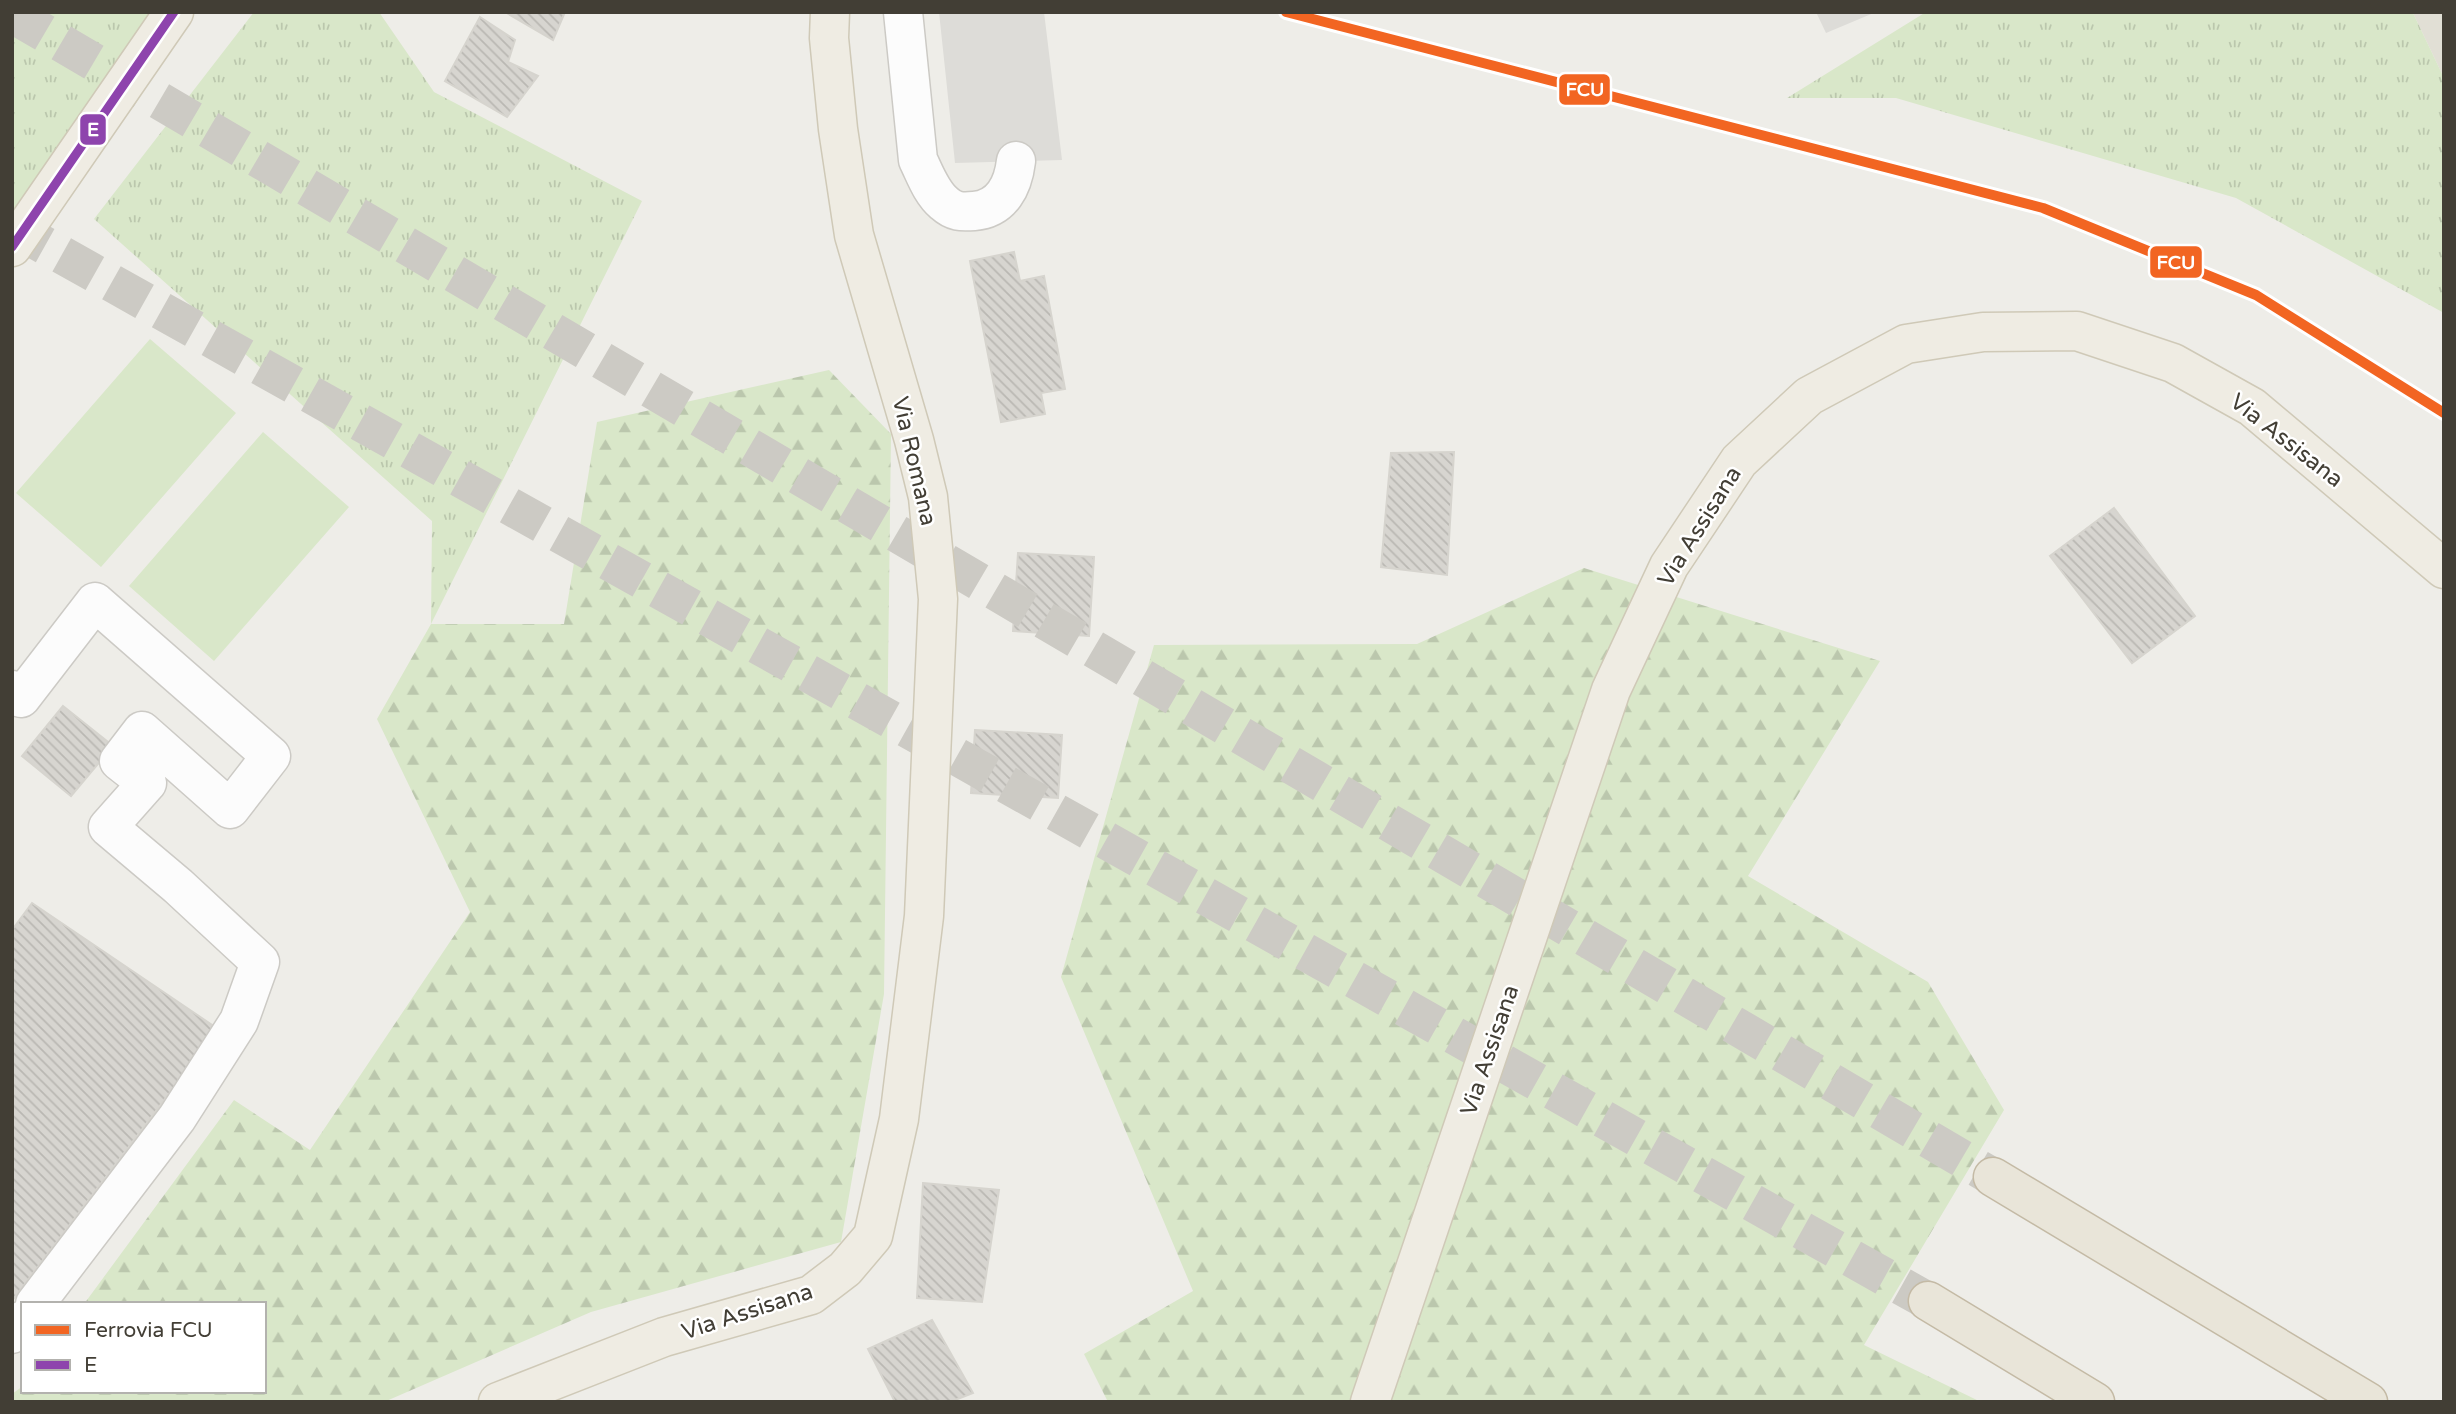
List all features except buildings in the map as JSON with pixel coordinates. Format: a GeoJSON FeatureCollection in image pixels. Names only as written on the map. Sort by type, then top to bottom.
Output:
{"type":"FeatureCollection","features":[{"type":"Feature","properties":{"kind":"highway"},"geometry":{"type":"LineString","coordinates":[[1993,1177],[2368,1402]]}},
{"type":"Feature","properties":{"kind":"highway"},"geometry":{"type":"LineString","coordinates":[[1928,1301],[2095,1402]]}},
{"type":"Feature","properties":{"kind":"main road"},"geometry":{"type":"LineString","coordinates":[[12,247],[173,12]]}},
{"type":"Feature","properties":{"kind":"main road","name":"Via Romana"},"geometry":{"type":"LineString","coordinates":[[830,12],[829,38],[837,116],[854,235],[928,496],[939,599],[923,916]]}},
{"type":"Feature","properties":{"kind":"main road","name":"Via Assisana"},"geometry":{"type":"LineString","coordinates":[[1370,1402],[1611,690],[1669,566],[1739,461],[1809,396],[1906,344],[1983,332],[2077,331],[2173,363],[2252,407],[2444,569]]}},
{"type":"Feature","properties":{"kind":"main road","name":"Via Assisana"},"geometry":{"type":"LineString","coordinates":[[498,1402],[664,1336],[811,1295],[845,1269],[873,1236],[899,1119],[923,916]]}},
{"type":"Feature","properties":{"kind":"street"},"geometry":{"type":"LineString","coordinates":[[903,12],[918,160],[942,202],[958,212],[983,210],[1002,200],[1013,180],[1016,161]]}},
{"type":"Feature","properties":{"kind":"street"},"geometry":{"type":"LineString","coordinates":[[12,690],[21,698],[95,602],[271,756],[230,809],[142,731],[119,761],[147,783],[108,827],[178,886],[260,962],[239,1021],[177,1118],[37,1302]]}},
{"type":"Feature","properties":{"kind":"shaded area"},"geometry":{"type":"Polygon","coordinates":[[[939,12],[1044,12],[1062,160],[955,163],[939,12]]]}},
{"type":"Feature","properties":{"kind":"shaded area"},"geometry":{"type":"Polygon","coordinates":[[[1816,12],[1876,12],[1826,33],[1816,12]]]}},
{"type":"Feature","properties":{"kind":"shaded area"},"geometry":{"type":"Polygon","coordinates":[[[2444,12],[2444,78],[2413,13],[2444,12]]]}},
{"type":"Feature","properties":{"kind":"green space"},"geometry":{"type":"Polygon","coordinates":[[[12,12],[175,12],[12,246],[12,12]]]}},
{"type":"Feature","properties":{"kind":"green space"},"geometry":{"type":"Polygon","coordinates":[[[254,12],[379,12],[434,92],[642,201],[431,624],[432,521],[94,219],[254,12]]]}},
{"type":"Feature","properties":{"kind":"green space"},"geometry":{"type":"Polygon","coordinates":[[[1926,12],[2413,13],[2444,78],[2444,313],[2236,198],[1896,98],[1787,98],[1926,12]]]}},
{"type":"Feature","properties":{"kind":"green space"},"geometry":{"type":"Polygon","coordinates":[[[150,339],[236,413],[101,567],[16,493],[150,339]]]}},
{"type":"Feature","properties":{"kind":"green space"},"geometry":{"type":"Polygon","coordinates":[[[829,370],[891,434],[884,994],[841,1242],[591,1312],[384,1402],[12,1402],[12,1394],[21,1387],[21,1393],[266,1393],[266,1302],[85,1302],[234,1100],[310,1150],[470,912],[377,719],[431,624],[564,624],[597,422],[829,370]]]}},
{"type":"Feature","properties":{"kind":"green space"},"geometry":{"type":"Polygon","coordinates":[[[263,432],[349,507],[214,661],[129,586],[263,432]]]}},
{"type":"Feature","properties":{"kind":"green space"},"geometry":{"type":"Polygon","coordinates":[[[1584,568],[1880,661],[1748,876],[1928,982],[2004,1110],[1864,1345],[1981,1402],[1108,1402],[1084,1354],[1193,1291],[1061,977],[1154,645],[1417,644],[1584,568]]]}},
{"type":"Feature","properties":{"kind":"tunnel"},"geometry":{"type":"LineString","coordinates":[[12,14],[1993,1177]]}},
{"type":"Feature","properties":{"kind":"tunnel"},"geometry":{"type":"LineString","coordinates":[[12,227],[1928,1301]]}},
{"type":"Feature","properties":{"kind":"rail line","name":"FCU"},"geometry":{"type":"LineString","coordinates":[[1286,12],[2043,208],[2256,295],[2444,413]]}},
{"type":"Feature","properties":{"kind":"transit line","name":"E"},"geometry":{"type":"LineString","coordinates":[[12,247],[174,12]]}}]}
